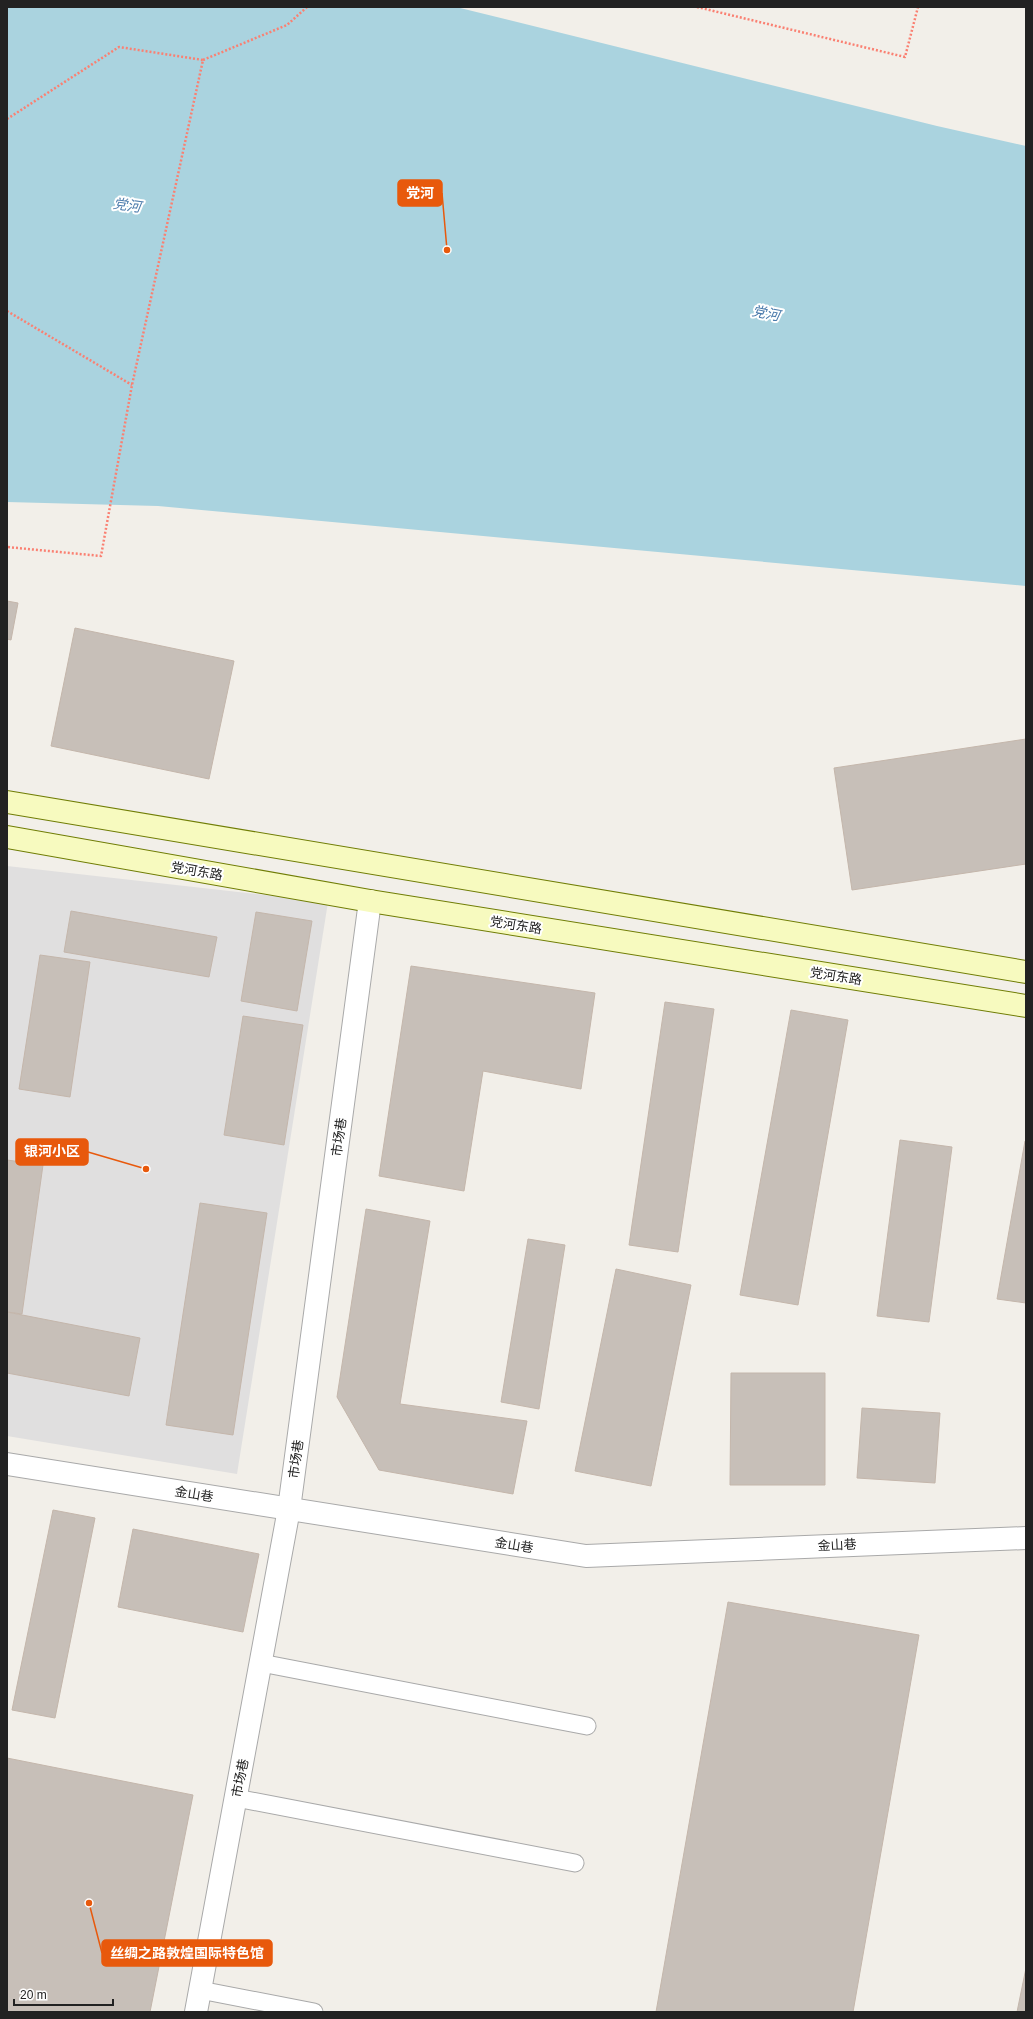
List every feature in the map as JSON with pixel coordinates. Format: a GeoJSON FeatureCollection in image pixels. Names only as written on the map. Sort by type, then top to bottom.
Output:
{"type":"FeatureCollection","features":[{"type":"Feature","properties":{"kind":"main road"},"geometry":{"type":"LineString","coordinates":[[7,802],[1026,972]]}},
{"type":"Feature","properties":{"kind":"main road","name":"党河东路"},"geometry":{"type":"LineString","coordinates":[[7,837],[370,901],[1026,1006]]}},
{"type":"Feature","properties":{"kind":"street","name":"市场巷"},"geometry":{"type":"LineString","coordinates":[[196,2012],[290,1509],[370,901]]}},
{"type":"Feature","properties":{"kind":"street","name":"金山巷"},"geometry":{"type":"LineString","coordinates":[[7,1464],[586,1556],[1026,1538]]}},
{"type":"Feature","properties":{"kind":"lane"},"geometry":{"type":"LineString","coordinates":[[261,1663],[587,1726]]}},
{"type":"Feature","properties":{"kind":"lane"},"geometry":{"type":"LineString","coordinates":[[236,1798],[575,1863]]}},
{"type":"Feature","properties":{"kind":"lane"},"geometry":{"type":"LineString","coordinates":[[200,1990],[314,2012]]}},
{"type":"Feature","properties":{"kind":"path"},"geometry":{"type":"LineString","coordinates":[[7,119],[119,47],[203,60],[287,25],[307,7]]}},
{"type":"Feature","properties":{"kind":"path"},"geometry":{"type":"LineString","coordinates":[[697,7],[905,57],[918,7]]}},
{"type":"Feature","properties":{"kind":"path"},"geometry":{"type":"LineString","coordinates":[[7,547],[101,556],[109,505],[132,385],[203,60]]}},
{"type":"Feature","properties":{"kind":"path"},"geometry":{"type":"LineString","coordinates":[[7,311],[132,385]]}},
{"type":"Feature","properties":{"kind":"shaded area"},"geometry":{"type":"Polygon","coordinates":[[[7,866],[328,902],[237,1474],[7,1436],[7,866]]]}},
{"type":"Feature","properties":{"kind":"water"},"geometry":{"type":"Polygon","coordinates":[[[7,7],[456,7],[937,126],[1026,146],[1026,586],[158,506],[7,502],[7,7]]]}},
{"type":"Feature","properties":{"kind":"building"},"geometry":{"type":"Polygon","coordinates":[[[7,601],[18,603],[11,640],[7,639],[7,601]]]}},
{"type":"Feature","properties":{"kind":"building"},"geometry":{"type":"Polygon","coordinates":[[[75,628],[234,661],[209,779],[51,746],[75,628]]]}},
{"type":"Feature","properties":{"kind":"building"},"geometry":{"type":"Polygon","coordinates":[[[1026,739],[1026,864],[852,890],[834,768],[1026,739]]]}},
{"type":"Feature","properties":{"kind":"building"},"geometry":{"type":"Polygon","coordinates":[[[71,911],[217,937],[209,977],[64,952],[71,911]]]}},
{"type":"Feature","properties":{"kind":"building"},"geometry":{"type":"Polygon","coordinates":[[[256,912],[312,921],[297,1011],[241,1001],[256,912]]]}},
{"type":"Feature","properties":{"kind":"building"},"geometry":{"type":"Polygon","coordinates":[[[40,955],[90,962],[70,1097],[19,1089],[40,955]]]}},
{"type":"Feature","properties":{"kind":"building"},"geometry":{"type":"Polygon","coordinates":[[[411,966],[595,993],[581,1089],[483,1071],[464,1191],[379,1176],[411,966]]]}},
{"type":"Feature","properties":{"kind":"building"},"geometry":{"type":"Polygon","coordinates":[[[665,1002],[714,1009],[678,1252],[629,1245],[665,1002]]]}},
{"type":"Feature","properties":{"kind":"building"},"geometry":{"type":"Polygon","coordinates":[[[791,1010],[848,1020],[798,1305],[740,1295],[791,1010]]]}},
{"type":"Feature","properties":{"kind":"building"},"geometry":{"type":"Polygon","coordinates":[[[243,1016],[303,1025],[284,1145],[224,1135],[243,1016]]]}},
{"type":"Feature","properties":{"kind":"building"},"geometry":{"type":"Polygon","coordinates":[[[900,1140],[952,1147],[929,1322],[877,1316],[900,1140]]]}},
{"type":"Feature","properties":{"kind":"building"},"geometry":{"type":"Polygon","coordinates":[[[1026,1141],[1026,1303],[997,1299],[1026,1141]]]}},
{"type":"Feature","properties":{"kind":"building"},"geometry":{"type":"Polygon","coordinates":[[[7,1160],[43,1165],[22,1314],[7,1312],[7,1160]]]}},
{"type":"Feature","properties":{"kind":"building"},"geometry":{"type":"Polygon","coordinates":[[[200,1203],[267,1213],[233,1435],[166,1425],[200,1203]]]}},
{"type":"Feature","properties":{"kind":"building"},"geometry":{"type":"Polygon","coordinates":[[[366,1209],[430,1221],[400,1404],[527,1421],[513,1494],[379,1470],[337,1397],[366,1209]]]}},
{"type":"Feature","properties":{"kind":"building"},"geometry":{"type":"Polygon","coordinates":[[[528,1239],[565,1245],[539,1409],[501,1402],[528,1239]]]}},
{"type":"Feature","properties":{"kind":"building"},"geometry":{"type":"Polygon","coordinates":[[[616,1269],[691,1285],[651,1486],[575,1471],[616,1269]]]}},
{"type":"Feature","properties":{"kind":"building"},"geometry":{"type":"Polygon","coordinates":[[[7,1312],[140,1338],[129,1396],[7,1373],[7,1312]]]}},
{"type":"Feature","properties":{"kind":"building"},"geometry":{"type":"Polygon","coordinates":[[[731,1373],[825,1373],[825,1485],[730,1485],[731,1373]]]}},
{"type":"Feature","properties":{"kind":"building"},"geometry":{"type":"Polygon","coordinates":[[[862,1408],[940,1413],[935,1483],[857,1478],[862,1408]]]}},
{"type":"Feature","properties":{"kind":"building"},"geometry":{"type":"Polygon","coordinates":[[[53,1510],[95,1518],[55,1718],[12,1710],[53,1510]]]}},
{"type":"Feature","properties":{"kind":"building"},"geometry":{"type":"Polygon","coordinates":[[[133,1529],[259,1554],[243,1632],[118,1607],[133,1529]]]}},
{"type":"Feature","properties":{"kind":"building"},"geometry":{"type":"Polygon","coordinates":[[[728,1602],[919,1635],[853,2012],[656,2012],[728,1602]]]}},
{"type":"Feature","properties":{"kind":"building"},"geometry":{"type":"Polygon","coordinates":[[[7,1758],[193,1795],[150,2012],[7,2012],[7,1758]]]}},
{"type":"Feature","properties":{"kind":"building"},"geometry":{"type":"Polygon","coordinates":[[[1026,1968],[1026,2012],[1017,2012],[1026,1968]]]}},
{"type":"Feature","properties":{"kind":"place","name":"党河"},"geometry":{"type":"Point","coordinates":[447,250]}},
{"type":"Feature","properties":{"kind":"place","name":"银河小区"},"geometry":{"type":"Point","coordinates":[146,1169]}},
{"type":"Feature","properties":{"kind":"place","name":"丝绸之路敦煌国际特色馆"},"geometry":{"type":"Point","coordinates":[89,1903]}}]}
